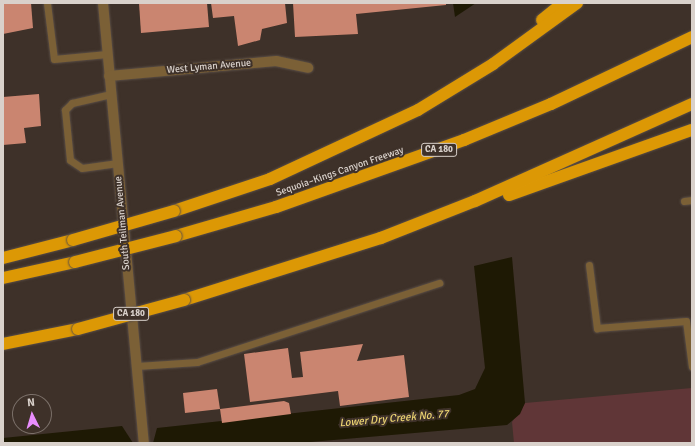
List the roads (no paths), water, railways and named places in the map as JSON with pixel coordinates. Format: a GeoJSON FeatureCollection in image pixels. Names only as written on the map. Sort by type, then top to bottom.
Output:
{"type":"FeatureCollection","features":[{"type":"Feature","properties":{"kind":"highway"},"geometry":{"type":"LineString","coordinates":[[355,140],[485,61],[562,3]]}},
{"type":"Feature","properties":{"kind":"highway"},"geometry":{"type":"LineString","coordinates":[[3,258],[174,211],[270,179],[355,140],[457,87],[577,3]]}},
{"type":"Feature","properties":{"kind":"highway","name":"Sequoia–Kings Canyon Freeway"},"geometry":{"type":"LineString","coordinates":[[3,278],[75,262],[176,236],[329,190],[464,140],[692,37]]}},
{"type":"Feature","properties":{"kind":"highway","name":"CA 180"},"geometry":{"type":"LineString","coordinates":[[3,344],[78,329],[184,300],[381,238],[568,163],[692,104]]}},
{"type":"Feature","properties":{"kind":"highway"},"geometry":{"type":"LineString","coordinates":[[381,238],[692,130]]}},
{"type":"Feature","properties":{"kind":"street","name":"South Teilman Avenue"},"geometry":{"type":"LineString","coordinates":[[103,3],[143,439]]}},
{"type":"Feature","properties":{"kind":"street","name":"West Lyman Avenue"},"geometry":{"type":"LineString","coordinates":[[110,76],[276,61],[308,68]]}},
{"type":"Feature","properties":{"kind":"lane"},"geometry":{"type":"LineString","coordinates":[[47,3],[54,59],[107,54]]}},
{"type":"Feature","properties":{"kind":"lane"},"geometry":{"type":"LineString","coordinates":[[111,94],[72,103],[65,110],[70,160],[82,168],[118,163]]}},
{"type":"Feature","properties":{"kind":"lane"},"geometry":{"type":"LineString","coordinates":[[589,265],[596,328],[686,321],[692,367]]}},
{"type":"Feature","properties":{"kind":"lane"},"geometry":{"type":"LineString","coordinates":[[136,366],[197,362],[439,283]]}},
{"type":"Feature","properties":{"kind":"water"},"geometry":{"type":"Polygon","coordinates":[[[453,3],[476,3],[455,17],[453,3]]]}},
{"type":"Feature","properties":{"kind":"water","name":"Lower Dry Creek No. 77"},"geometry":{"type":"Polygon","coordinates":[[[512,257],[525,403],[520,414],[507,425],[299,443],[153,443],[157,428],[459,395],[475,389],[485,368],[474,266],[512,257]]]}},
{"type":"Feature","properties":{"kind":"water"},"geometry":{"type":"Polygon","coordinates":[[[122,426],[133,443],[3,443],[3,438],[122,426]]]}}]}
